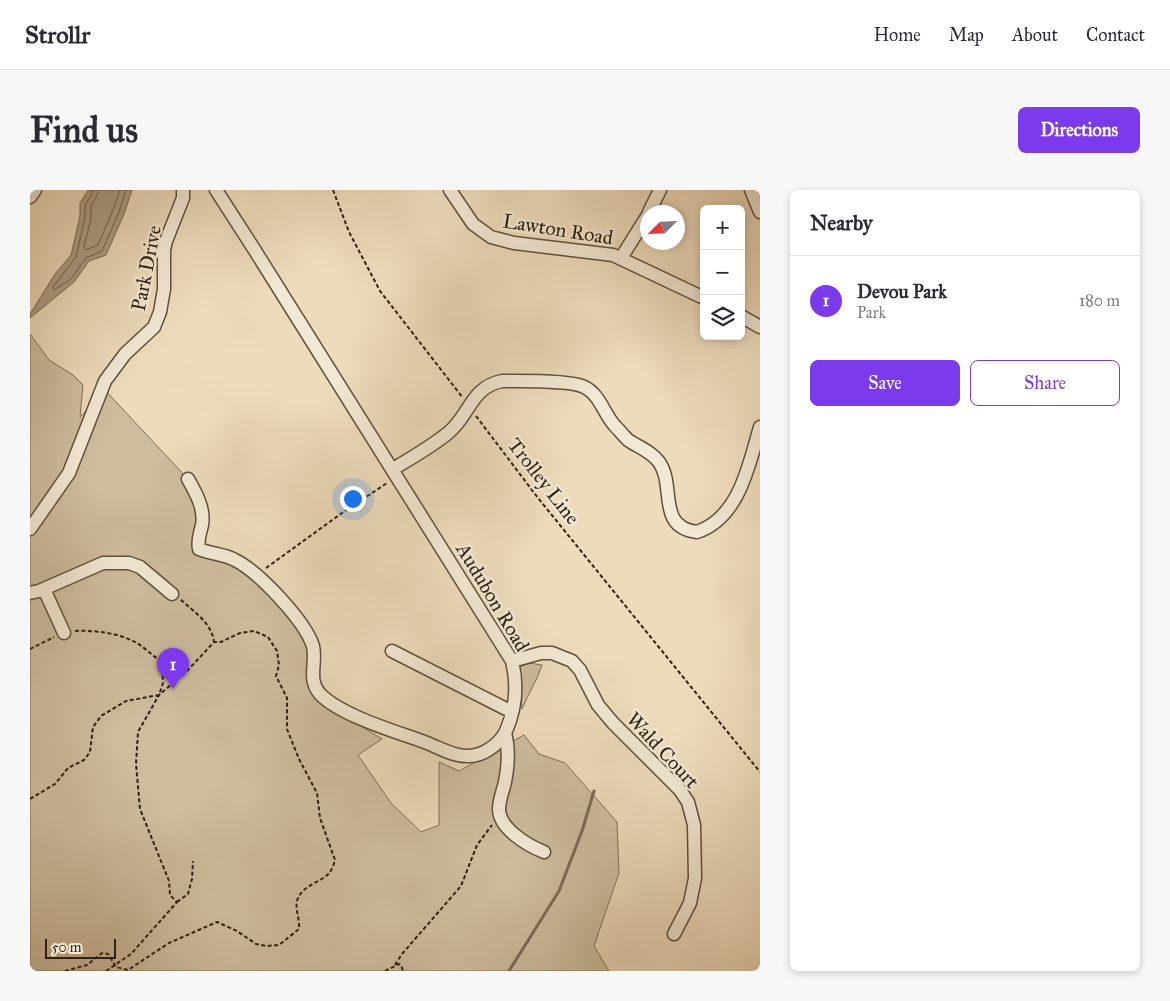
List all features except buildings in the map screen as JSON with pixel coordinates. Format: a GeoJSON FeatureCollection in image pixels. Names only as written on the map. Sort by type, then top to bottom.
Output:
{"type":"FeatureCollection","features":[{"type":"Feature","properties":{"kind":"street"},"geometry":{"type":"LineString","coordinates":[[30,197],[35,190]]}},
{"type":"Feature","properties":{"kind":"street","name":"Park Drive"},"geometry":{"type":"LineString","coordinates":[[30,529],[69,473],[102,387],[125,354],[154,327],[160,312],[164,289],[164,250],[166,241],[183,194],[194,190]]}},
{"type":"Feature","properties":{"kind":"street","name":"Audubon Road"},"geometry":{"type":"LineString","coordinates":[[188,479],[196,492],[202,516],[198,542],[199,549],[234,560],[257,575],[274,591],[307,633],[313,647],[312,678],[322,695],[341,708],[379,726],[466,756],[478,756],[487,751],[505,733],[517,691],[512,661],[395,472],[216,190]]}},
{"type":"Feature","properties":{"kind":"street","name":"Lawton Road"},"geometry":{"type":"LineString","coordinates":[[450,190],[473,224],[492,237],[514,243],[614,255],[700,296]]}},
{"type":"Feature","properties":{"kind":"street"},"geometry":{"type":"LineString","coordinates":[[652,205],[660,190]]}},
{"type":"Feature","properties":{"kind":"street"},"geometry":{"type":"LineString","coordinates":[[750,190],[760,212]]}},
{"type":"Feature","properties":{"kind":"street"},"geometry":{"type":"LineString","coordinates":[[621,258],[640,227]]}},
{"type":"Feature","properties":{"kind":"street"},"geometry":{"type":"LineString","coordinates":[[745,318],[760,327]]}},
{"type":"Feature","properties":{"kind":"street"},"geometry":{"type":"LineString","coordinates":[[395,472],[449,432],[457,424],[482,388],[494,382],[581,386],[595,395],[613,423],[628,440],[650,453],[658,461],[664,475],[670,512],[675,522],[682,527],[697,532],[712,525],[730,506],[743,483],[760,428]]}},
{"type":"Feature","properties":{"kind":"street"},"geometry":{"type":"LineString","coordinates":[[30,593],[44,589],[103,563],[128,564],[140,567],[172,594]]}},
{"type":"Feature","properties":{"kind":"street"},"geometry":{"type":"LineString","coordinates":[[44,589],[64,634]]}},
{"type":"Feature","properties":{"kind":"street"},"geometry":{"type":"LineString","coordinates":[[392,651],[512,712]]}},
{"type":"Feature","properties":{"kind":"street","name":"Wald Court"},"geometry":{"type":"LineString","coordinates":[[512,661],[541,653],[552,653],[572,661],[580,670],[598,706],[680,790],[688,802],[694,825],[695,878],[690,903],[674,934]]}},
{"type":"Feature","properties":{"kind":"street"},"geometry":{"type":"LineString","coordinates":[[505,733],[508,753],[499,810],[504,822],[520,840],[544,852]]}},
{"type":"Feature","properties":{"kind":"path","name":"Trolley Line"},"geometry":{"type":"LineString","coordinates":[[333,190],[349,232],[380,291],[538,498],[760,772]]}},
{"type":"Feature","properties":{"kind":"path"},"geometry":{"type":"LineString","coordinates":[[257,575],[395,472]]}},
{"type":"Feature","properties":{"kind":"path"},"geometry":{"type":"LineString","coordinates":[[30,799],[55,784],[68,768],[84,760],[90,752],[93,727],[100,716],[126,701],[159,695],[188,670],[214,642],[214,636],[209,626],[177,596],[172,594]]}},
{"type":"Feature","properties":{"kind":"path"},"geometry":{"type":"LineString","coordinates":[[30,648],[70,631],[112,634],[136,643],[173,668],[181,671],[188,670]]}},
{"type":"Feature","properties":{"kind":"path"},"geometry":{"type":"LineString","coordinates":[[65,971],[87,965],[102,954],[108,954],[116,967],[128,970],[169,944],[217,922],[237,931],[256,944],[267,946],[279,945],[299,929],[300,919],[296,907],[298,898],[310,884],[330,873],[335,860],[320,818],[316,793],[287,729],[287,698],[276,676],[279,665],[277,651],[268,637],[254,631],[240,632],[221,642],[214,642]]}},
{"type":"Feature","properties":{"kind":"path"},"geometry":{"type":"LineString","coordinates":[[162,662],[164,683],[138,732],[136,764],[140,809],[169,881],[170,896],[177,902]]}},
{"type":"Feature","properties":{"kind":"path"},"geometry":{"type":"LineString","coordinates":[[385,971],[396,965],[402,954],[461,886],[477,845],[495,822],[499,810]]}},
{"type":"Feature","properties":{"kind":"path"},"geometry":{"type":"LineString","coordinates":[[106,971],[131,954],[177,902],[188,894],[192,879],[193,861]]}},
{"type":"Feature","properties":{"kind":"path"},"geometry":{"type":"LineString","coordinates":[[396,965],[401,965],[403,971]]}},
{"type":"Feature","properties":{"kind":"shaded area"},"geometry":{"type":"Polygon","coordinates":[[[30,334],[49,360],[73,375],[83,385],[80,417],[95,402],[102,387],[188,479],[196,492],[198,542],[234,560],[307,633],[320,701],[382,739],[358,755],[391,803],[421,832],[439,825],[439,762],[459,771],[524,735],[539,754],[565,763],[617,822],[619,873],[594,946],[609,971],[30,971],[30,334]]]}},
{"type":"Feature","properties":{"kind":"shaded area"},"geometry":{"type":"Polygon","coordinates":[[[529,663],[542,665],[522,709],[518,668],[529,663]]]}},
{"type":"Feature","properties":{"kind":"water"},"geometry":{"type":"Polygon","coordinates":[[[88,190],[132,190],[106,255],[89,261],[74,282],[30,318],[30,314],[55,274],[71,255],[80,216],[80,203],[88,190]]]}},
{"type":"Feature","properties":{"kind":"waterway"},"geometry":{"type":"LineString","coordinates":[[509,971],[559,891],[582,831],[594,791]]}},
{"type":"Feature","properties":{"kind":"place","name":"Devou Park"},"geometry":{"type":"Point","coordinates":[173,689]}}]}
